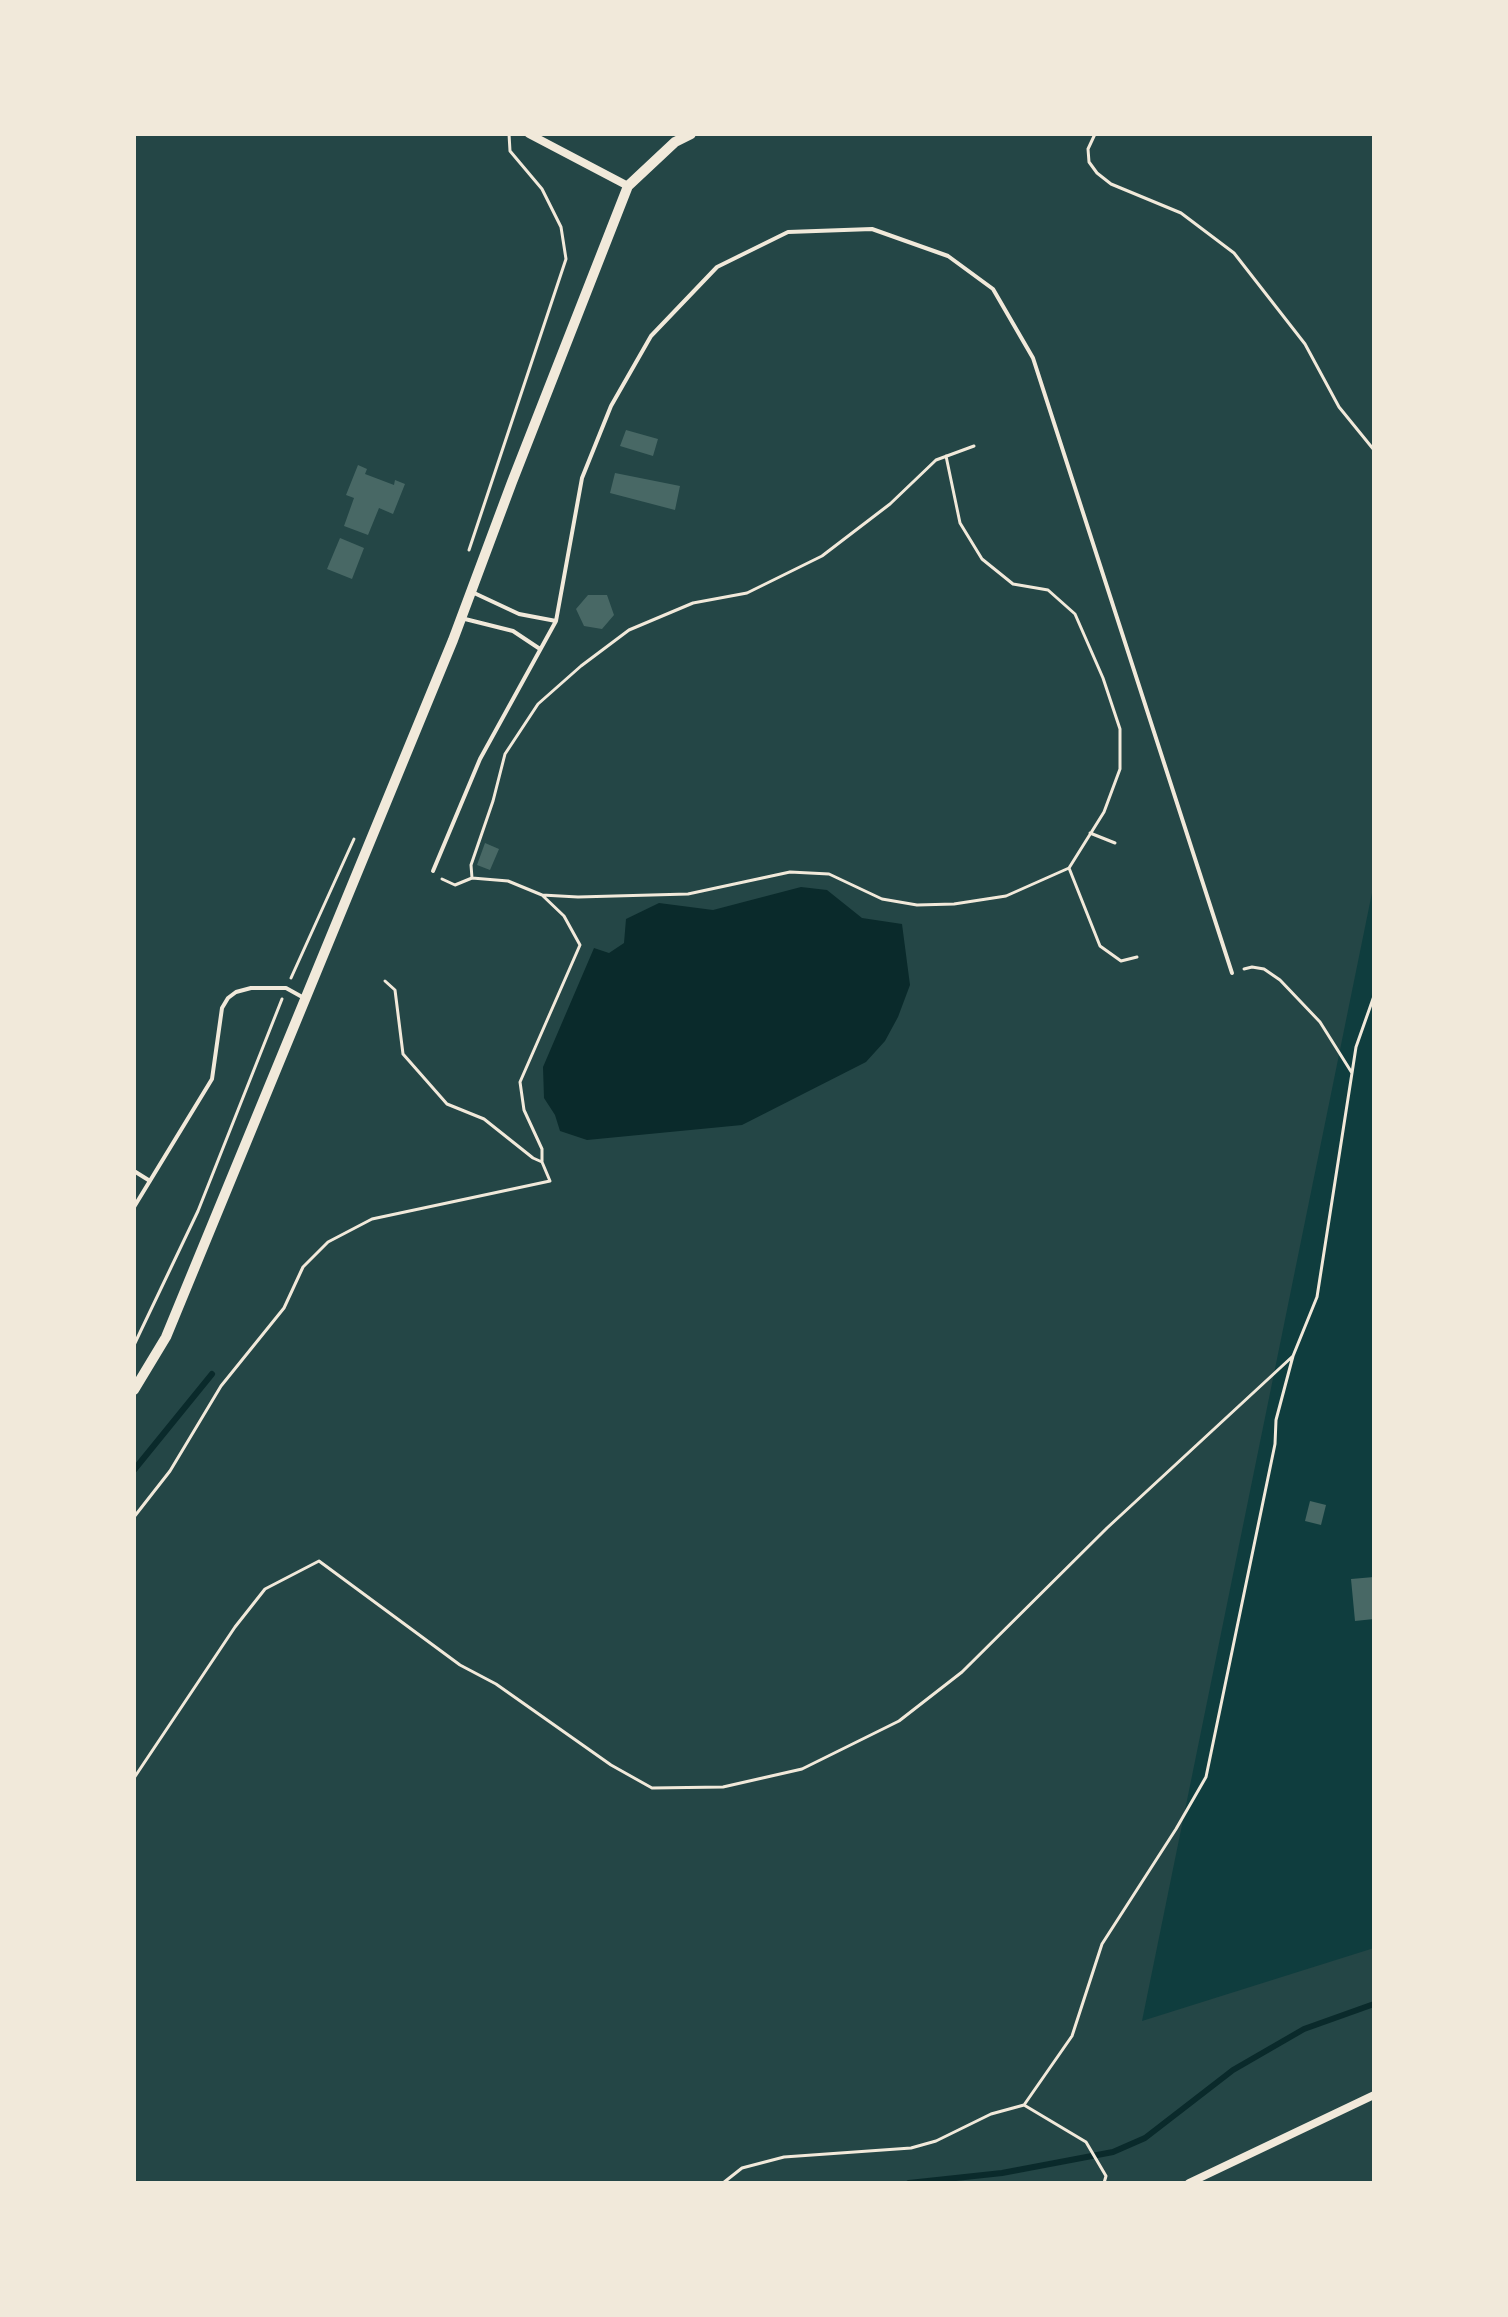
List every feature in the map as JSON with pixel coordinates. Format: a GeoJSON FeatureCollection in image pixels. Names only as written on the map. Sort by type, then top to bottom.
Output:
{"type":"FeatureCollection","features":[{"type":"Feature","properties":{"kind":"street"},"geometry":{"type":"LineString","coordinates":[[529,134],[628,186]]}},
{"type":"Feature","properties":{"kind":"street"},"geometry":{"type":"LineString","coordinates":[[134,1390],[166,1337],[462,618],[628,186],[675,142],[691,134]]}},
{"type":"Feature","properties":{"kind":"street"},"geometry":{"type":"LineString","coordinates":[[1189,2183],[1374,2095]]}},
{"type":"Feature","properties":{"kind":"lane"},"geometry":{"type":"LineString","coordinates":[[432,873],[480,759],[556,621],[582,478],[611,406],[651,336],[717,267],[788,232],[872,229],[948,256],[993,289],[1033,358],[1232,973]]}},
{"type":"Feature","properties":{"kind":"lane"},"geometry":{"type":"LineString","coordinates":[[472,592],[519,614],[556,621]]}},
{"type":"Feature","properties":{"kind":"lane"},"geometry":{"type":"LineString","coordinates":[[462,618],[513,631],[540,649]]}},
{"type":"Feature","properties":{"kind":"lane"},"geometry":{"type":"LineString","coordinates":[[134,1207],[212,1079],[222,1008],[228,998],[251,988],[286,988],[304,998]]}},
{"type":"Feature","properties":{"kind":"lane"},"geometry":{"type":"LineString","coordinates":[[134,1171],[150,1181]]}},
{"type":"Feature","properties":{"kind":"path"},"geometry":{"type":"LineString","coordinates":[[465,562],[566,259],[561,227],[542,189],[510,151],[509,134]]}},
{"type":"Feature","properties":{"kind":"path"},"geometry":{"type":"LineString","coordinates":[[1095,134],[1088,149],[1089,162],[1097,173],[1111,184],[1181,213],[1234,253],[1305,344],[1339,407],[1374,450]]}},
{"type":"Feature","properties":{"kind":"path"},"geometry":{"type":"LineString","coordinates":[[472,878],[471,865],[505,754],[538,704],[581,666],[629,630],[693,603],[747,593],[822,556],[890,504],[936,460],[974,446]]}},
{"type":"Feature","properties":{"kind":"path"},"geometry":{"type":"LineString","coordinates":[[432,873],[455,885],[472,878],[508,881],[542,895],[578,897],[688,894],[790,872],[829,874],[882,899],[917,905],[954,904],[1006,896],[1069,868],[1104,812],[1120,769],[1120,729],[1103,678],[1075,614],[1048,590],[1013,584],[982,559],[960,523],[946,456]]}},
{"type":"Feature","properties":{"kind":"path"},"geometry":{"type":"LineString","coordinates":[[134,1345],[198,1211],[286,988],[357,831]]}},
{"type":"Feature","properties":{"kind":"path"},"geometry":{"type":"LineString","coordinates":[[1090,833],[1115,843]]}},
{"type":"Feature","properties":{"kind":"path"},"geometry":{"type":"LineString","coordinates":[[1069,868],[1100,946],[1121,961],[1137,957]]}},
{"type":"Feature","properties":{"kind":"path"},"geometry":{"type":"LineString","coordinates":[[134,1517],[170,1471],[221,1386],[284,1308],[303,1267],[328,1242],[372,1219],[550,1181],[542,1162],[542,1149],[524,1110],[520,1082],[580,945],[564,916],[542,895]]}},
{"type":"Feature","properties":{"kind":"path"},"geometry":{"type":"LineString","coordinates":[[1232,973],[1252,967],[1264,969],[1280,980],[1320,1022],[1352,1073]]}},
{"type":"Feature","properties":{"kind":"path"},"geometry":{"type":"LineString","coordinates":[[385,981],[395,990],[403,1054],[447,1104],[484,1119],[542,1162]]}},
{"type":"Feature","properties":{"kind":"path"},"geometry":{"type":"LineString","coordinates":[[723,2183],[742,2168],[784,2157],[911,2148],[936,2141],[991,2114],[1024,2105],[1072,2036],[1102,1944],[1206,1777],[1275,1444],[1276,1420],[1293,1356],[1317,1297],[1356,1047],[1374,996]]}},
{"type":"Feature","properties":{"kind":"path"},"geometry":{"type":"LineString","coordinates":[[134,1778],[235,1627],[265,1589],[319,1561],[460,1665],[496,1684],[611,1765],[652,1788],[723,1787],[802,1769],[899,1721],[962,1672],[1107,1528],[1293,1356]]}},
{"type":"Feature","properties":{"kind":"path"},"geometry":{"type":"LineString","coordinates":[[1024,2105],[1086,2142],[1106,2176],[1104,2183]]}},
{"type":"Feature","properties":{"kind":"shaded area"},"geometry":{"type":"Polygon","coordinates":[[[134,134],[1374,134],[1374,883],[1142,2021],[1374,1948],[1374,2183],[134,2183],[134,134]]]}},
{"type":"Feature","properties":{"kind":"shaded area"},"geometry":{"type":"Polygon","coordinates":[[[801,887],[827,890],[862,918],[902,924],[910,985],[885,1041],[866,1062],[742,1125],[587,1140],[560,1131],[555,1115],[544,1098],[543,1067],[594,948],[609,953],[624,943],[626,919],[659,903],[713,910],[801,887]]]}},
{"type":"Feature","properties":{"kind":"building"},"geometry":{"type":"Polygon","coordinates":[[[626,430],[658,439],[653,456],[620,446],[626,430]]]}},
{"type":"Feature","properties":{"kind":"building"},"geometry":{"type":"Polygon","coordinates":[[[358,465],[367,469],[365,474],[394,485],[395,480],[405,484],[393,514],[379,508],[368,535],[344,526],[354,498],[346,495],[358,465]]]}},
{"type":"Feature","properties":{"kind":"building"},"geometry":{"type":"Polygon","coordinates":[[[615,473],[680,486],[675,510],[610,493],[615,473]]]}},
{"type":"Feature","properties":{"kind":"building"},"geometry":{"type":"Polygon","coordinates":[[[340,538],[364,548],[352,579],[327,569],[340,538]]]}},
{"type":"Feature","properties":{"kind":"building"},"geometry":{"type":"Polygon","coordinates":[[[588,595],[607,595],[614,615],[602,629],[584,626],[576,609],[588,595]]]}},
{"type":"Feature","properties":{"kind":"building"},"geometry":{"type":"Polygon","coordinates":[[[485,843],[499,849],[490,870],[477,865],[485,843]]]}},
{"type":"Feature","properties":{"kind":"building"},"geometry":{"type":"Polygon","coordinates":[[[1310,1501],[1326,1505],[1321,1525],[1305,1521],[1310,1501]]]}},
{"type":"Feature","properties":{"kind":"building"},"geometry":{"type":"Polygon","coordinates":[[[1374,1577],[1374,1619],[1355,1621],[1351,1579],[1374,1577]]]}},
{"type":"Feature","properties":{"kind":"waterway"},"geometry":{"type":"LineString","coordinates":[[134,1470],[212,1374]]}},
{"type":"Feature","properties":{"kind":"waterway"},"geometry":{"type":"LineString","coordinates":[[909,2183],[1002,2173],[1113,2152],[1145,2138],[1233,2070],[1304,2029],[1374,2004]]}}]}
